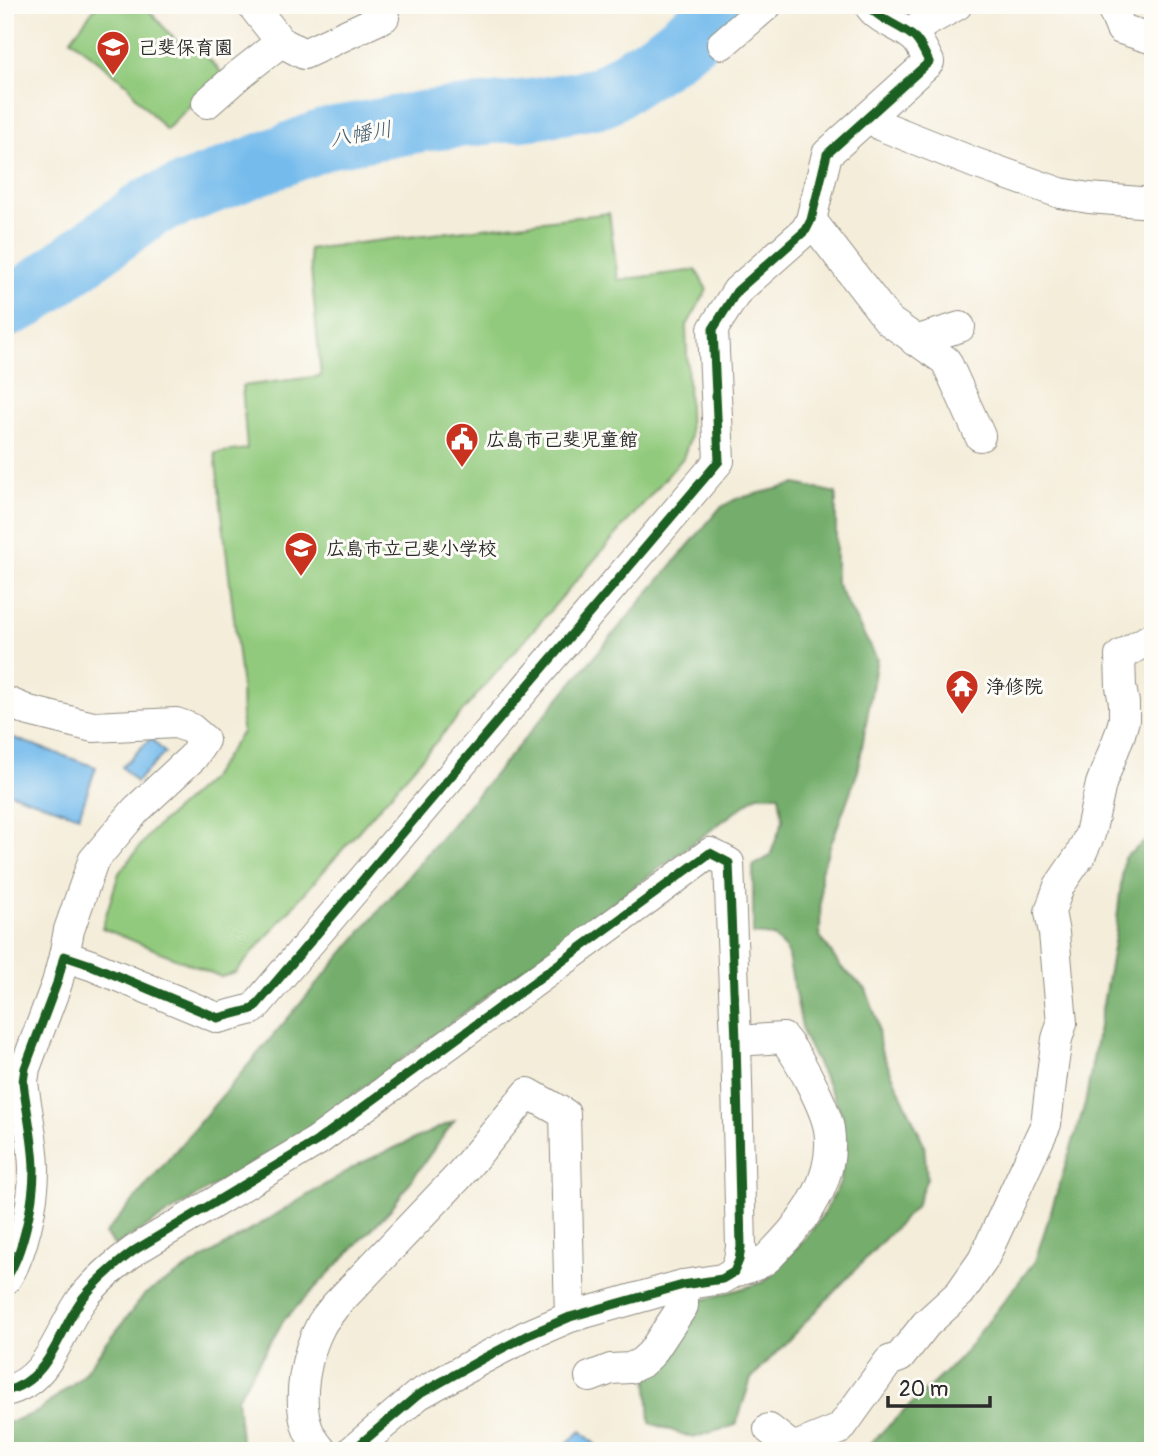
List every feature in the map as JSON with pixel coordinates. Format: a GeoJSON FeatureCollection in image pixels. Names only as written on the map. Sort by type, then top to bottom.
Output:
{"type":"FeatureCollection","features":[{"type":"Feature","properties":{"kind":"street"},"geometry":{"type":"LineString","coordinates":[[252,5],[281,42],[303,54],[384,17]]}},
{"type":"Feature","properties":{"kind":"street"},"geometry":{"type":"LineString","coordinates":[[722,44],[767,5]]}},
{"type":"Feature","properties":{"kind":"street"},"geometry":{"type":"LineString","coordinates":[[64,956],[218,1018],[253,1009],[719,461],[713,329],[737,291],[806,230],[811,220],[827,154],[929,62],[918,40],[873,12],[869,5]]}},
{"type":"Feature","properties":{"kind":"street"},"geometry":{"type":"LineString","coordinates":[[910,34],[957,5]]}},
{"type":"Feature","properties":{"kind":"street"},"geometry":{"type":"LineString","coordinates":[[1111,5],[1121,29],[1153,39]]}},
{"type":"Feature","properties":{"kind":"street"},"geometry":{"type":"LineString","coordinates":[[207,103],[281,42]]}},
{"type":"Feature","properties":{"kind":"street"},"geometry":{"type":"LineString","coordinates":[[870,117],[883,126],[1060,193],[1153,203]]}},
{"type":"Feature","properties":{"kind":"street"},"geometry":{"type":"LineString","coordinates":[[811,220],[890,321],[946,361],[980,436]]}},
{"type":"Feature","properties":{"kind":"street"},"geometry":{"type":"LineString","coordinates":[[915,341],[960,327]]}},
{"type":"Feature","properties":{"kind":"street"},"geometry":{"type":"LineString","coordinates":[[769,1429],[793,1448],[840,1429],[889,1362],[900,1357],[926,1324],[960,1293],[983,1259],[1046,1124],[1057,1039],[1062,1023],[1051,912],[1059,886],[1081,854],[1090,834],[1101,784],[1124,720],[1120,656],[1153,637]]}},
{"type":"Feature","properties":{"kind":"street"},"geometry":{"type":"LineString","coordinates":[[5,701],[29,711],[93,727],[176,723],[190,728],[204,740],[193,757],[136,810],[93,861],[69,930],[57,984],[25,1068],[23,1082],[34,1168],[33,1185],[19,1257],[5,1280]]}},
{"type":"Feature","properties":{"kind":"street"},"geometry":{"type":"LineString","coordinates":[[5,1391],[27,1382],[41,1369],[82,1299],[113,1266],[135,1250],[317,1141],[710,853],[729,863],[741,1247],[734,1272]]}},
{"type":"Feature","properties":{"kind":"street"},"geometry":{"type":"LineString","coordinates":[[352,1451],[418,1395],[526,1336],[570,1317],[683,1285],[722,1279],[762,1263],[794,1230],[819,1191],[826,1169],[830,1148],[825,1114],[793,1049],[783,1038],[736,1041]]}},
{"type":"Feature","properties":{"kind":"street"},"geometry":{"type":"LineString","coordinates":[[321,1451],[307,1427],[303,1388],[312,1347],[321,1325],[363,1275],[458,1177],[528,1093],[565,1114],[570,1317]]}},
{"type":"Feature","properties":{"kind":"street"},"geometry":{"type":"LineString","coordinates":[[590,1377],[611,1369],[630,1368],[651,1354],[684,1306],[683,1285]]}},
{"type":"Feature","properties":{"kind":"green space"},"geometry":{"type":"Polygon","coordinates":[[[97,5],[144,5],[187,53],[196,45],[222,73],[166,130],[128,85],[71,39],[97,5]]]}},
{"type":"Feature","properties":{"kind":"green space"},"geometry":{"type":"Polygon","coordinates":[[[609,213],[618,280],[696,270],[707,290],[686,327],[690,438],[683,458],[235,973],[221,977],[102,928],[119,873],[153,830],[211,778],[242,732],[241,680],[215,453],[247,449],[242,386],[321,376],[309,249],[609,213]]]}},
{"type":"Feature","properties":{"kind":"green space"},"geometry":{"type":"Polygon","coordinates":[[[796,484],[836,493],[836,583],[877,659],[858,771],[821,871],[820,936],[840,966],[866,989],[877,1020],[880,1048],[924,1144],[927,1178],[916,1206],[751,1379],[736,1425],[693,1438],[650,1423],[647,1371],[669,1349],[702,1300],[764,1282],[823,1215],[840,1183],[845,1154],[843,1116],[804,1037],[787,951],[773,936],[753,934],[753,866],[770,856],[783,820],[779,795],[758,795],[309,1128],[115,1246],[105,1234],[720,508],[736,499],[796,484]]]}},
{"type":"Feature","properties":{"kind":"green space"},"geometry":{"type":"Polygon","coordinates":[[[1153,835],[1153,1451],[862,1451],[959,1359],[1035,1261],[1085,1104],[1115,937],[1124,858],[1153,835]]]}},
{"type":"Feature","properties":{"kind":"green space"},"geometry":{"type":"Polygon","coordinates":[[[454,1121],[390,1210],[284,1320],[237,1398],[242,1451],[5,1451],[5,1424],[37,1412],[79,1379],[145,1294],[359,1164],[454,1121]]]}},
{"type":"Feature","properties":{"kind":"water"},"geometry":{"type":"Polygon","coordinates":[[[5,735],[96,767],[79,816],[5,791],[5,735]]]}},
{"type":"Feature","properties":{"kind":"water"},"geometry":{"type":"Polygon","coordinates":[[[151,738],[165,753],[136,782],[122,767],[151,738]]]}},
{"type":"Feature","properties":{"kind":"water"},"geometry":{"type":"Polygon","coordinates":[[[581,1431],[602,1451],[557,1451],[581,1431]]]}},
{"type":"Feature","properties":{"kind":"waterway","name":"八幡川"},"geometry":{"type":"LineString","coordinates":[[5,308],[24,299],[150,207],[328,138],[425,121],[535,109],[602,97],[667,55],[729,5]]}},
{"type":"Feature","properties":{"kind":"cycle path"},"geometry":{"type":"LineString","coordinates":[[5,1280],[22,1242],[30,1212],[33,1183],[33,1149],[23,1082],[25,1068],[57,983],[64,956],[218,1018],[253,1009],[719,461],[713,329],[737,291],[806,230],[811,220],[827,154],[929,62],[915,38],[878,15],[869,5]]}},
{"type":"Feature","properties":{"kind":"cycle path"},"geometry":{"type":"LineString","coordinates":[[5,1391],[20,1386],[33,1377],[52,1353],[83,1298],[95,1284],[135,1250],[317,1141],[710,853],[729,863],[741,1247],[734,1272],[722,1279],[683,1285],[570,1317],[526,1336],[418,1395],[352,1451]]}},
{"type":"Feature","properties":{"kind":"place","name":"己斐保育園"},"geometry":{"type":"Point","coordinates":[113,77]}},
{"type":"Feature","properties":{"kind":"place","name":"広島市己斐児童館"},"geometry":{"type":"Point","coordinates":[462,469]}},
{"type":"Feature","properties":{"kind":"place","name":"広島市立己斐小学校"},"geometry":{"type":"Point","coordinates":[301,578]}},
{"type":"Feature","properties":{"kind":"place","name":"浄修院"},"geometry":{"type":"Point","coordinates":[962,716]}}]}
